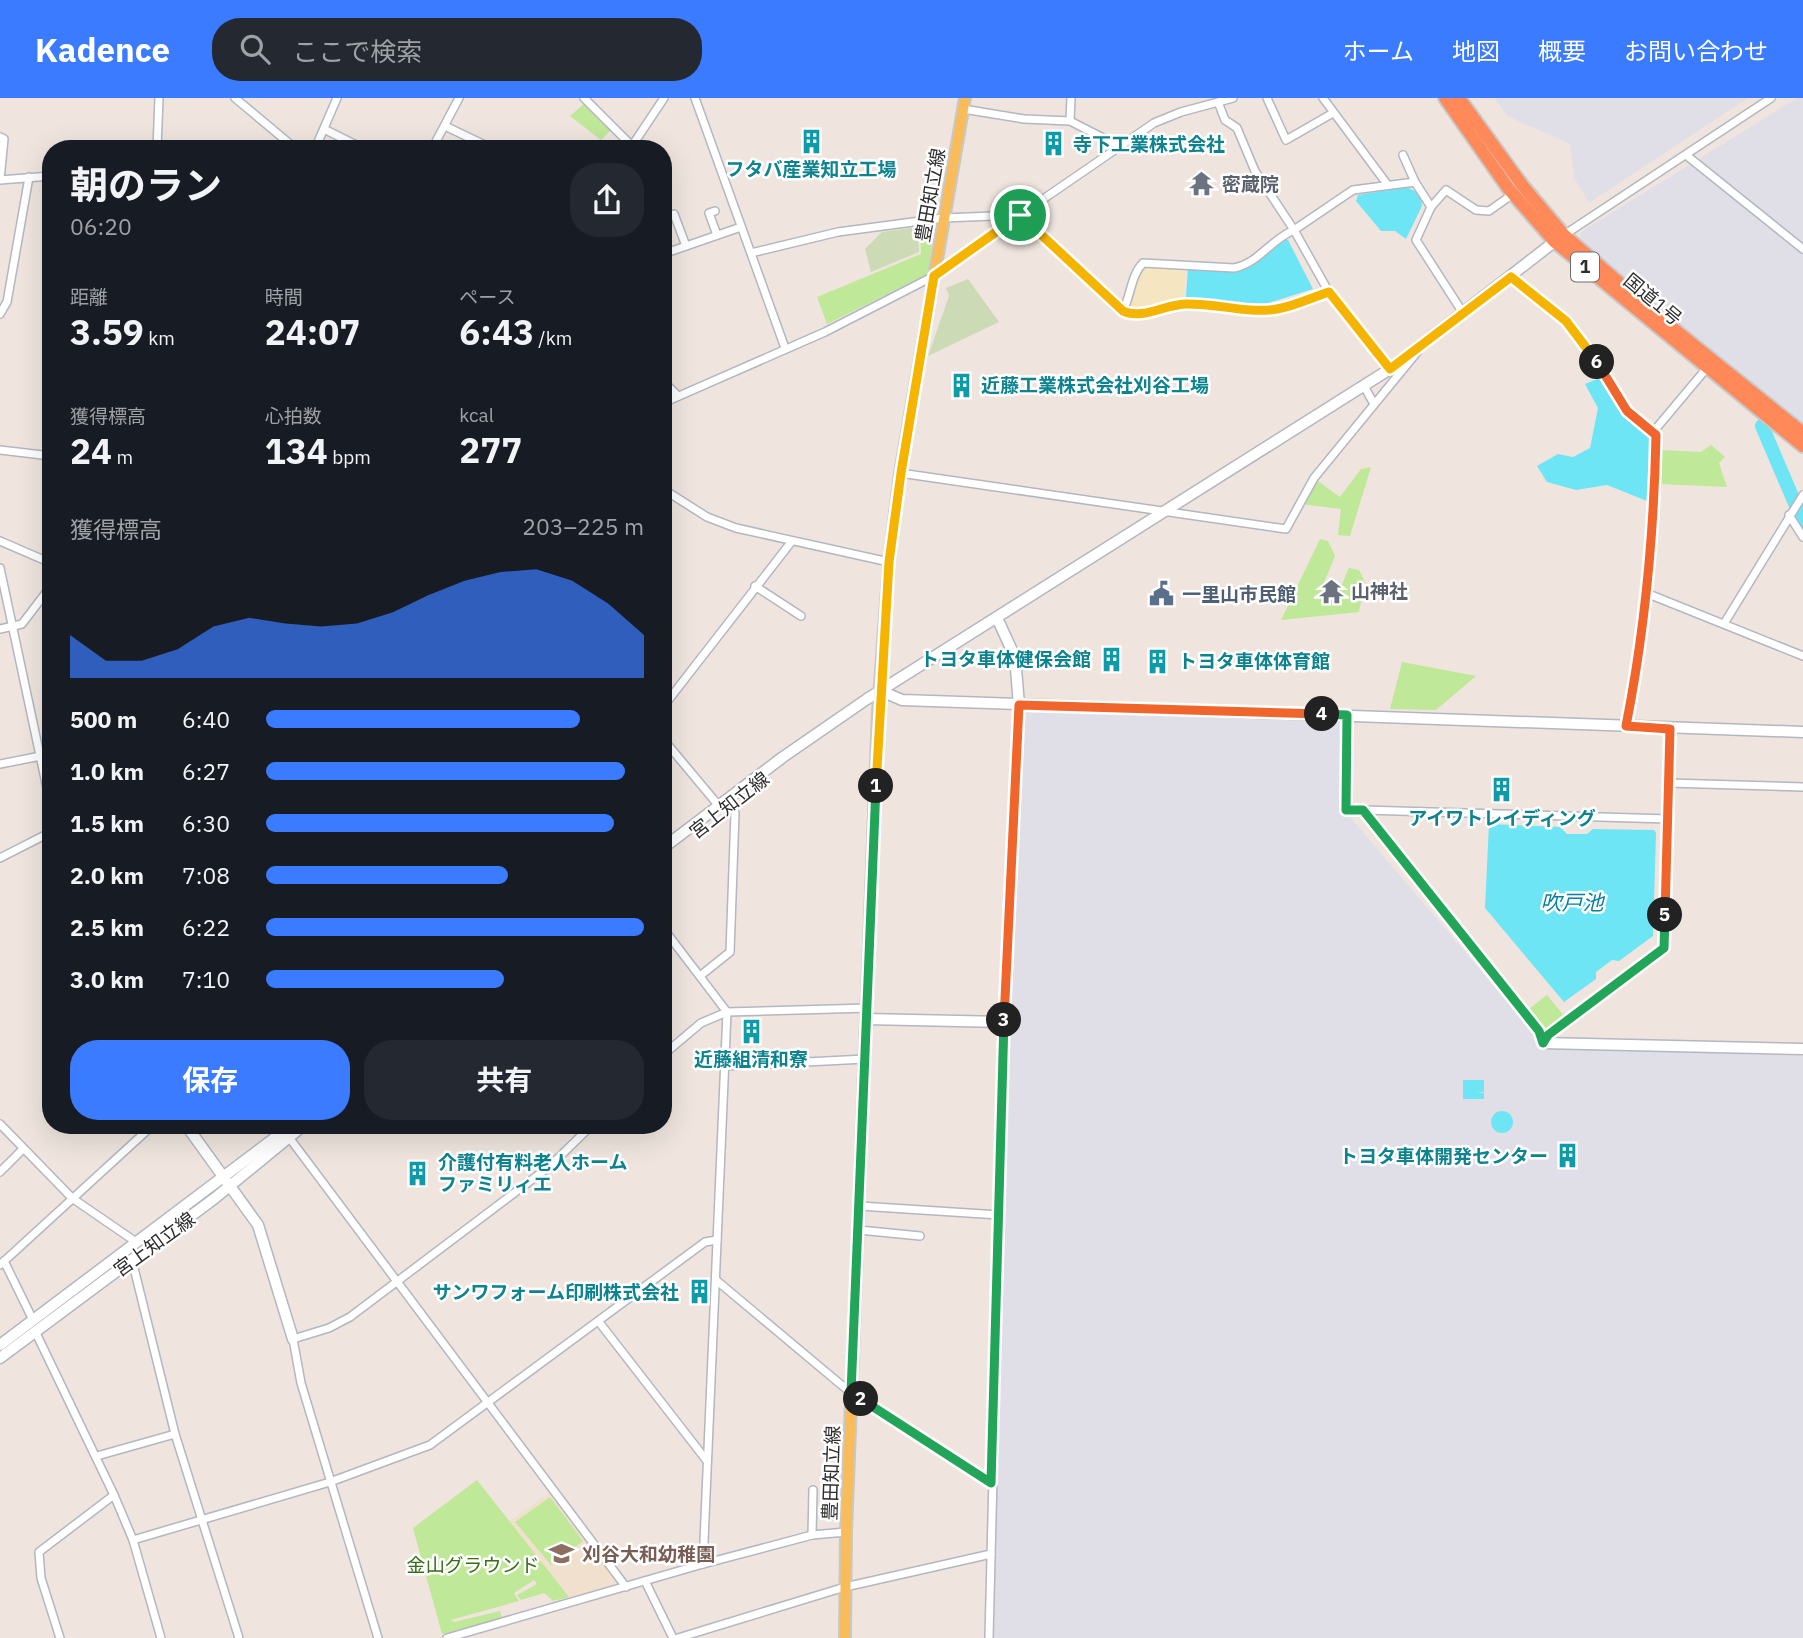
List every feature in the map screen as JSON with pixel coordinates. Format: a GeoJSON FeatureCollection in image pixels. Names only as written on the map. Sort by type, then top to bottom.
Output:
{"type":"FeatureCollection","features":[{"type":"Feature","properties":{"kind":"highway","name":"国道1号"},"geometry":{"type":"LineString","coordinates":[[1445,98],[1513,194],[1706,369],[1803,446]]}},
{"type":"Feature","properties":{"kind":"highway","name":"国道1号"},"geometry":{"type":"LineString","coordinates":[[1460,98],[1559,238],[1803,433]]}},
{"type":"Feature","properties":{"kind":"main road","name":"豊田知立線"},"geometry":{"type":"LineString","coordinates":[[845,1638],[851,1393],[889,562],[901,473],[964,104]]}},
{"type":"Feature","properties":{"kind":"street"},"geometry":{"type":"LineString","coordinates":[[157,140],[159,98]]}},
{"type":"Feature","properties":{"kind":"street"},"geometry":{"type":"LineString","coordinates":[[235,98],[285,140]]}},
{"type":"Feature","properties":{"kind":"street"},"geometry":{"type":"LineString","coordinates":[[319,140],[337,98]]}},
{"type":"Feature","properties":{"kind":"street"},"geometry":{"type":"LineString","coordinates":[[437,140],[458,100],[447,98]]}},
{"type":"Feature","properties":{"kind":"street"},"geometry":{"type":"LineString","coordinates":[[584,98],[624,140]]}},
{"type":"Feature","properties":{"kind":"street"},"geometry":{"type":"LineString","coordinates":[[636,140],[664,98]]}},
{"type":"Feature","properties":{"kind":"street"},"geometry":{"type":"LineString","coordinates":[[695,98],[785,348]]}},
{"type":"Feature","properties":{"kind":"street"},"geometry":{"type":"LineString","coordinates":[[1070,121],[1071,98]]}},
{"type":"Feature","properties":{"kind":"street"},"geometry":{"type":"LineString","coordinates":[[672,399],[825,332],[934,276],[1118,146],[1167,117],[1233,98]]}},
{"type":"Feature","properties":{"kind":"street"},"geometry":{"type":"LineString","coordinates":[[1267,98],[1286,140],[1333,113]]}},
{"type":"Feature","properties":{"kind":"street"},"geometry":{"type":"LineString","coordinates":[[1323,98],[1387,184]]}},
{"type":"Feature","properties":{"kind":"street"},"geometry":{"type":"LineString","coordinates":[[1559,238],[1771,98]]}},
{"type":"Feature","properties":{"kind":"street"},"geometry":{"type":"LineString","coordinates":[[1218,102],[1225,120],[1237,128],[1255,171],[1294,230],[1329,292],[1390,369]]}},
{"type":"Feature","properties":{"kind":"street"},"geometry":{"type":"LineString","coordinates":[[964,104],[1024,119],[1070,121],[1118,146]]}},
{"type":"Feature","properties":{"kind":"street"},"geometry":{"type":"LineString","coordinates":[[444,126],[473,140]]}},
{"type":"Feature","properties":{"kind":"street"},"geometry":{"type":"LineString","coordinates":[[324,129],[346,140]]}},
{"type":"Feature","properties":{"kind":"street"},"geometry":{"type":"LineString","coordinates":[[0,137],[4,139],[0,180],[42,176]]}},
{"type":"Feature","properties":{"kind":"street"},"geometry":{"type":"LineString","coordinates":[[1403,155],[1415,182],[1431,207]]}},
{"type":"Feature","properties":{"kind":"street"},"geometry":{"type":"LineString","coordinates":[[1686,155],[1803,249]]}},
{"type":"Feature","properties":{"kind":"street"},"geometry":{"type":"LineString","coordinates":[[0,314],[7,302],[29,177]]}},
{"type":"Feature","properties":{"kind":"street"},"geometry":{"type":"LineString","coordinates":[[1123,311],[1130,297],[1135,272],[1143,263],[1241,267],[1248,265],[1283,235],[1353,190],[1415,182]]}},
{"type":"Feature","properties":{"kind":"street"},"geometry":{"type":"LineString","coordinates":[[1463,313],[1416,240],[1431,207],[1446,190],[1476,210],[1489,211],[1513,194]]}},
{"type":"Feature","properties":{"kind":"street"},"geometry":{"type":"LineString","coordinates":[[715,211],[709,213],[717,235]]}},
{"type":"Feature","properties":{"kind":"street"},"geometry":{"type":"LineString","coordinates":[[674,214],[686,246]]}},
{"type":"Feature","properties":{"kind":"street"},"geometry":{"type":"LineString","coordinates":[[751,253],[838,232],[943,218],[1020,215],[1123,311],[1133,316],[1183,304],[1219,305],[1247,310],[1278,309],[1329,292]]}},
{"type":"Feature","properties":{"kind":"street"},"geometry":{"type":"LineString","coordinates":[[672,251],[741,227]]}},
{"type":"Feature","properties":{"kind":"street","name":"宮上知立線"},"geometry":{"type":"LineString","coordinates":[[672,842],[881,691],[1390,369],[1559,238]]}},
{"type":"Feature","properties":{"kind":"street"},"geometry":{"type":"LineString","coordinates":[[1511,277],[1566,321],[1600,366],[1627,411],[1654,431]]}},
{"type":"Feature","properties":{"kind":"street"},"geometry":{"type":"LineString","coordinates":[[901,473],[1286,529],[1314,478],[1420,348]]}},
{"type":"Feature","properties":{"kind":"street"},"geometry":{"type":"LineString","coordinates":[[1626,726],[1646,593],[1655,505],[1654,431],[1706,369]]}},
{"type":"Feature","properties":{"kind":"street"},"geometry":{"type":"LineString","coordinates":[[1364,386],[1374,404]]}},
{"type":"Feature","properties":{"kind":"street"},"geometry":{"type":"LineString","coordinates":[[672,390],[678,396]]}},
{"type":"Feature","properties":{"kind":"street"},"geometry":{"type":"LineString","coordinates":[[0,450],[42,455]]}},
{"type":"Feature","properties":{"kind":"street"},"geometry":{"type":"LineString","coordinates":[[672,495],[707,517],[736,528],[889,562]]}},
{"type":"Feature","properties":{"kind":"street"},"geometry":{"type":"LineString","coordinates":[[1725,622],[1803,495]]}},
{"type":"Feature","properties":{"kind":"street"},"geometry":{"type":"LineString","coordinates":[[1793,509],[1803,537]]}},
{"type":"Feature","properties":{"kind":"street"},"geometry":{"type":"LineString","coordinates":[[0,541],[42,558]]}},
{"type":"Feature","properties":{"kind":"street"},"geometry":{"type":"LineString","coordinates":[[672,695],[792,541]]}},
{"type":"Feature","properties":{"kind":"street"},"geometry":{"type":"LineString","coordinates":[[0,568],[42,761]]}},
{"type":"Feature","properties":{"kind":"street"},"geometry":{"type":"LineString","coordinates":[[755,586],[801,616]]}},
{"type":"Feature","properties":{"kind":"street"},"geometry":{"type":"LineString","coordinates":[[1646,593],[1725,622],[1803,656]]}},
{"type":"Feature","properties":{"kind":"street"},"geometry":{"type":"LineString","coordinates":[[0,629],[22,624],[42,598]]}},
{"type":"Feature","properties":{"kind":"street"},"geometry":{"type":"LineString","coordinates":[[989,1638],[1004,1022],[1019,705],[1015,657],[997,618]]}},
{"type":"Feature","properties":{"kind":"street"},"geometry":{"type":"LineString","coordinates":[[881,691],[902,700],[1803,732]]}},
{"type":"Feature","properties":{"kind":"street"},"geometry":{"type":"LineString","coordinates":[[1347,715],[1346,810],[1668,819]]}},
{"type":"Feature","properties":{"kind":"street"},"geometry":{"type":"LineString","coordinates":[[1543,1043],[1548,1035],[1664,948],[1670,729]]}},
{"type":"Feature","properties":{"kind":"street"},"geometry":{"type":"LineString","coordinates":[[672,749],[724,806],[735,813],[730,952],[700,976]]}},
{"type":"Feature","properties":{"kind":"street"},"geometry":{"type":"LineString","coordinates":[[0,764],[41,756]]}},
{"type":"Feature","properties":{"kind":"street"},"geometry":{"type":"LineString","coordinates":[[1669,783],[1803,787]]}},
{"type":"Feature","properties":{"kind":"street","name":"宮上知立線"},"geometry":{"type":"LineString","coordinates":[[672,849],[724,806]]}},
{"type":"Feature","properties":{"kind":"street"},"geometry":{"type":"LineString","coordinates":[[1363,810],[1539,1031],[1543,1043]]}},
{"type":"Feature","properties":{"kind":"street"},"geometry":{"type":"LineString","coordinates":[[0,859],[42,837]]}},
{"type":"Feature","properties":{"kind":"street"},"geometry":{"type":"LineString","coordinates":[[672,940],[727,1012],[703,1564]]}},
{"type":"Feature","properties":{"kind":"street"},"geometry":{"type":"LineString","coordinates":[[672,1047],[701,1023],[727,1012],[867,1013],[1004,1022]]}},
{"type":"Feature","properties":{"kind":"street"},"geometry":{"type":"LineString","coordinates":[[1543,1043],[1803,1049]]}},
{"type":"Feature","properties":{"kind":"street"},"geometry":{"type":"LineString","coordinates":[[726,1066],[865,1059]]}},
{"type":"Feature","properties":{"kind":"street"},"geometry":{"type":"LineString","coordinates":[[0,1124],[72,1199],[136,1242]]}},
{"type":"Feature","properties":{"kind":"street"},"geometry":{"type":"LineString","coordinates":[[143,1134],[3,1261],[114,1494],[132,1541],[161,1638]]}},
{"type":"Feature","properties":{"kind":"street"},"geometry":{"type":"LineString","coordinates":[[193,1134],[252,1214],[265,1242],[293,1339],[301,1383],[378,1638]]}},
{"type":"Feature","properties":{"kind":"street","name":"宮上知立線"},"geometry":{"type":"LineString","coordinates":[[0,1357],[34,1325],[136,1242],[280,1134]]}},
{"type":"Feature","properties":{"kind":"street","name":"宮上知立線"},"geometry":{"type":"LineString","coordinates":[[2,1344],[132,1260],[230,1185],[291,1134]]}},
{"type":"Feature","properties":{"kind":"street"},"geometry":{"type":"LineString","coordinates":[[293,1339],[329,1328],[350,1317],[550,1166],[584,1134]]}},
{"type":"Feature","properties":{"kind":"street"},"geometry":{"type":"LineString","coordinates":[[288,1136],[626,1587]]}},
{"type":"Feature","properties":{"kind":"street"},"geometry":{"type":"LineString","coordinates":[[0,1172],[23,1149]]}},
{"type":"Feature","properties":{"kind":"street"},"geometry":{"type":"LineString","coordinates":[[860,1206],[999,1215]]}},
{"type":"Feature","properties":{"kind":"street"},"geometry":{"type":"LineString","coordinates":[[859,1230],[920,1236]]}},
{"type":"Feature","properties":{"kind":"street"},"geometry":{"type":"LineString","coordinates":[[132,1541],[330,1482],[430,1445],[705,1242],[717,1240]]}},
{"type":"Feature","properties":{"kind":"street"},"geometry":{"type":"LineString","coordinates":[[132,1260],[175,1434],[239,1638]]}},
{"type":"Feature","properties":{"kind":"street"},"geometry":{"type":"LineString","coordinates":[[716,1280],[851,1393],[991,1483]]}},
{"type":"Feature","properties":{"kind":"street"},"geometry":{"type":"LineString","coordinates":[[599,1322],[707,1462]]}},
{"type":"Feature","properties":{"kind":"street"},"geometry":{"type":"LineString","coordinates":[[0,1331],[2,1344]]}},
{"type":"Feature","properties":{"kind":"street"},"geometry":{"type":"LineString","coordinates":[[97,1456],[175,1434]]}},
{"type":"Feature","properties":{"kind":"street"},"geometry":{"type":"LineString","coordinates":[[812,1535],[813,1490]]}},
{"type":"Feature","properties":{"kind":"street"},"geometry":{"type":"LineString","coordinates":[[60,1638],[41,1578],[38,1552],[114,1494]]}},
{"type":"Feature","properties":{"kind":"street"},"geometry":{"type":"LineString","coordinates":[[447,1638],[812,1535],[846,1532]]}},
{"type":"Feature","properties":{"kind":"street"},"geometry":{"type":"LineString","coordinates":[[645,1581],[676,1638],[845,1587],[991,1554]]}},
{"type":"Feature","properties":{"kind":"shaded area"},"geometry":{"type":"Polygon","coordinates":[[[1495,98],[1748,98],[1589,203],[1574,178],[1570,144],[1507,116],[1495,98]]]}},
{"type":"Feature","properties":{"kind":"shaded area"},"geometry":{"type":"Polygon","coordinates":[[[1797,98],[1803,98],[1803,427],[1665,316],[1580,241],[1581,232],[1797,98]]]}},
{"type":"Feature","properties":{"kind":"shaded area"},"geometry":{"type":"Polygon","coordinates":[[[1023,710],[1341,720],[1339,804],[1546,1047],[1803,1056],[1803,1638],[990,1638],[1016,750],[1020,714],[1023,710]]]}},
{"type":"Feature","properties":{"kind":"shaded area","name":"刈谷大和幼稚園"},"geometry":{"type":"Polygon","coordinates":[[[551,1492],[620,1585],[560,1603],[508,1522],[551,1492]]]}},
{"type":"Feature","properties":{"kind":"green space"},"geometry":{"type":"Polygon","coordinates":[[[586,102],[612,129],[601,140],[570,116],[586,102]]]}},
{"type":"Feature","properties":{"kind":"green space"},"geometry":{"type":"Polygon","coordinates":[[[935,223],[928,274],[827,324],[817,297],[921,254],[920,225],[935,223]]]}},
{"type":"Feature","properties":{"kind":"green space"},"geometry":{"type":"Polygon","coordinates":[[[918,227],[919,252],[871,272],[865,249],[882,232],[918,227]]]}},
{"type":"Feature","properties":{"kind":"green space"},"geometry":{"type":"Polygon","coordinates":[[[968,279],[999,322],[928,356],[949,296],[946,288],[968,279]]]}},
{"type":"Feature","properties":{"kind":"green space"},"geometry":{"type":"Polygon","coordinates":[[[1711,445],[1725,457],[1719,463],[1727,487],[1661,484],[1661,450],[1701,452],[1711,445]]]}},
{"type":"Feature","properties":{"kind":"green space"},"geometry":{"type":"Polygon","coordinates":[[[1371,467],[1350,536],[1338,535],[1341,509],[1301,504],[1318,481],[1340,497],[1361,469],[1371,467]]]}},
{"type":"Feature","properties":{"kind":"green space"},"geometry":{"type":"Polygon","coordinates":[[[1320,539],[1328,541],[1335,556],[1321,590],[1337,596],[1349,568],[1359,570],[1365,582],[1359,612],[1281,620],[1320,539]]]}},
{"type":"Feature","properties":{"kind":"green space"},"geometry":{"type":"Polygon","coordinates":[[[1402,662],[1476,676],[1436,710],[1390,709],[1402,662]]]}},
{"type":"Feature","properties":{"kind":"green space"},"geometry":{"type":"Polygon","coordinates":[[[1547,995],[1565,1017],[1546,1032],[1529,1009],[1547,995]]]}},
{"type":"Feature","properties":{"kind":"green space","name":"金山グラウンド"},"geometry":{"type":"Polygon","coordinates":[[[477,1480],[569,1597],[553,1601],[544,1593],[521,1600],[517,1595],[537,1584],[534,1580],[514,1593],[519,1601],[451,1620],[454,1622],[500,1611],[502,1618],[442,1634],[413,1528],[477,1480]]]}},
{"type":"Feature","properties":{"kind":"green space"},"geometry":{"type":"Polygon","coordinates":[[[550,1497],[583,1541],[551,1565],[515,1522],[550,1497]]]}},
{"type":"Feature","properties":{"kind":"sand"},"geometry":{"type":"Polygon","coordinates":[[[1144,266],[1185,266],[1184,298],[1134,310],[1128,308],[1138,272],[1144,266]]]}},
{"type":"Feature","properties":{"kind":"water"},"geometry":{"type":"Polygon","coordinates":[[[1406,187],[1417,194],[1422,206],[1406,239],[1395,231],[1381,231],[1356,201],[1358,195],[1406,187]]]}},
{"type":"Feature","properties":{"kind":"water"},"geometry":{"type":"Polygon","coordinates":[[[1278,237],[1288,240],[1313,289],[1262,305],[1186,297],[1188,267],[1230,271],[1249,267],[1278,237]]]}},
{"type":"Feature","properties":{"kind":"water"},"geometry":{"type":"Polygon","coordinates":[[[1602,377],[1625,415],[1652,436],[1652,503],[1607,485],[1576,490],[1547,482],[1537,466],[1558,454],[1573,457],[1590,448],[1598,408],[1585,384],[1602,377]]]}},
{"type":"Feature","properties":{"kind":"water","name":"吹戸池"},"geometry":{"type":"Polygon","coordinates":[[[1489,824],[1560,827],[1567,834],[1587,834],[1593,829],[1654,830],[1653,936],[1619,961],[1612,960],[1596,972],[1596,979],[1564,1002],[1485,908],[1489,824]]]}},
{"type":"Feature","properties":{"kind":"water"},"geometry":{"type":"Polygon","coordinates":[[[1463,1080],[1484,1080],[1484,1092],[1476,1093],[1484,1093],[1484,1099],[1463,1099],[1463,1080]]]}},
{"type":"Feature","properties":{"kind":"water"},"geometry":{"type":"Polygon","coordinates":[[[1502,1111],[1510,1114],[1513,1122],[1510,1130],[1502,1133],[1494,1130],[1491,1122],[1494,1114],[1502,1111]]]}},
{"type":"Feature","properties":{"kind":"waterway"},"geometry":{"type":"LineString","coordinates":[[1762,426],[1803,522]]}},
{"type":"Feature","properties":{"kind":"place","name":"フタバ産業知立工場"},"geometry":{"type":"Point","coordinates":[811,141]}},
{"type":"Feature","properties":{"kind":"place","name":"寺下工業株式会社"},"geometry":{"type":"Point","coordinates":[1053,144]}},
{"type":"Feature","properties":{"kind":"place","name":"密蔵院"},"geometry":{"type":"Point","coordinates":[1202,184]}},
{"type":"Feature","properties":{"kind":"place","name":"近藤工業株式会社刈谷工場"},"geometry":{"type":"Point","coordinates":[961,385]}},
{"type":"Feature","properties":{"kind":"place","name":"山神社"},"geometry":{"type":"Point","coordinates":[1331,591]}},
{"type":"Feature","properties":{"kind":"place","name":"一里山市民館"},"geometry":{"type":"Point","coordinates":[1162,594]}},
{"type":"Feature","properties":{"kind":"place","name":"トヨタ車体健保会館"},"geometry":{"type":"Point","coordinates":[1111,659]}},
{"type":"Feature","properties":{"kind":"place","name":"トヨタ車体体育館"},"geometry":{"type":"Point","coordinates":[1158,661]}},
{"type":"Feature","properties":{"kind":"place","name":"アイワトレイディング"},"geometry":{"type":"Point","coordinates":[1502,790]}},
{"type":"Feature","properties":{"kind":"place","name":"近藤組清和寮"},"geometry":{"type":"Point","coordinates":[751,1031]}},
{"type":"Feature","properties":{"kind":"place","name":"トヨタ車体開発センター"},"geometry":{"type":"Point","coordinates":[1568,1156]}},
{"type":"Feature","properties":{"kind":"place","name":"介護付有料老人ホーム ファミリィエ"},"geometry":{"type":"Point","coordinates":[418,1173]}},
{"type":"Feature","properties":{"kind":"place","name":"サンワフォーム印刷株式会社"},"geometry":{"type":"Point","coordinates":[699,1292]}},
{"type":"Feature","properties":{"kind":"place","name":"刈谷大和幼稚園"},"geometry":{"type":"Point","coordinates":[562,1554]}},
{"type":"Feature","properties":{"kind":"route"},"geometry":{"type":"LineString","coordinates":[[1020,215],[1123,311],[1133,316],[1183,304],[1219,305],[1247,310],[1278,309],[1329,292],[1390,369],[1511,277],[1566,321],[1600,366],[1627,411],[1656,435],[1655,505],[1646,593],[1636,674],[1626,726],[1670,729],[1668,819],[1664,948],[1548,1035],[1543,1043],[1539,1031],[1363,810],[1346,810],[1347,715],[1019,705],[1008,904],[991,1483],[851,1393],[878,712],[889,562],[901,473],[934,276],[1020,215]]}}]}
